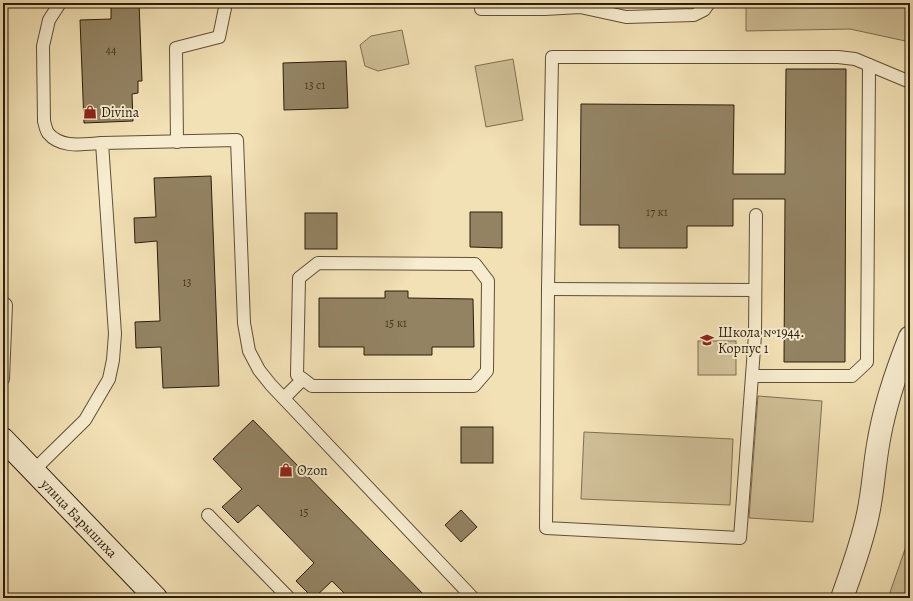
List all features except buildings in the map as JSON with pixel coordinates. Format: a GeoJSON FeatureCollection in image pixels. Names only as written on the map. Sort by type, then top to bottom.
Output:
{"type":"FeatureCollection","features":[{"type":"Feature","properties":{"kind":"street"},"geometry":{"type":"LineString","coordinates":[[842,598],[855,560],[868,513],[878,444],[886,404],[900,361],[910,337]]}},
{"type":"Feature","properties":{"kind":"street","name":"улица Барышиха"},"geometry":{"type":"LineString","coordinates":[[3,439],[156,598]]}},
{"type":"Feature","properties":{"kind":"lane"},"geometry":{"type":"LineString","coordinates":[[60,3],[49,20],[43,46],[44,121],[48,132],[56,140],[68,144],[236,140],[244,323],[249,351],[259,370],[271,385],[473,598]]}},
{"type":"Feature","properties":{"kind":"lane"},"geometry":{"type":"LineString","coordinates":[[177,142],[176,48],[219,37],[226,3]]}},
{"type":"Feature","properties":{"kind":"lane"},"geometry":{"type":"LineString","coordinates":[[481,3],[481,8],[546,9],[580,7],[626,17],[694,15],[704,10],[709,3]]}},
{"type":"Feature","properties":{"kind":"lane"},"geometry":{"type":"LineString","coordinates":[[756,215],[755,335],[740,538],[546,528],[552,57],[838,57],[855,59],[910,82]]}},
{"type":"Feature","properties":{"kind":"lane"},"geometry":{"type":"LineString","coordinates":[[752,376],[852,376],[866,362],[869,65]]}},
{"type":"Feature","properties":{"kind":"lane"},"geometry":{"type":"LineString","coordinates":[[34,470],[85,420],[109,380],[114,360],[114,334],[102,143]]}},
{"type":"Feature","properties":{"kind":"lane"},"geometry":{"type":"LineString","coordinates":[[318,263],[475,264],[488,281],[487,371],[474,386],[312,386],[303,379],[297,375],[299,278],[318,263]]}},
{"type":"Feature","properties":{"kind":"lane"},"geometry":{"type":"LineString","coordinates":[[548,289],[756,290]]}},
{"type":"Feature","properties":{"kind":"lane"},"geometry":{"type":"LineString","coordinates":[[3,302],[6,305],[3,379]]}},
{"type":"Feature","properties":{"kind":"lane"},"geometry":{"type":"LineString","coordinates":[[284,398],[303,379]]}},
{"type":"Feature","properties":{"kind":"lane"},"geometry":{"type":"LineString","coordinates":[[208,515],[289,598]]}},
{"type":"Feature","properties":{"kind":"shaded area"},"geometry":{"type":"Polygon","coordinates":[[[746,3],[910,3],[910,42],[850,29],[746,31],[746,3]]]}},
{"type":"Feature","properties":{"kind":"shaded area"},"geometry":{"type":"Polygon","coordinates":[[[402,30],[409,64],[378,71],[365,66],[360,45],[371,36],[402,30]]]}},
{"type":"Feature","properties":{"kind":"shaded area"},"geometry":{"type":"Polygon","coordinates":[[[513,59],[523,120],[486,127],[475,66],[513,59]]]}},
{"type":"Feature","properties":{"kind":"shaded area"},"geometry":{"type":"Polygon","coordinates":[[[698,341],[736,341],[736,375],[698,375],[698,341]]]}},
{"type":"Feature","properties":{"kind":"shaded area"},"geometry":{"type":"Polygon","coordinates":[[[758,396],[822,401],[813,522],[749,518],[758,396]]]}},
{"type":"Feature","properties":{"kind":"shaded area"},"geometry":{"type":"Polygon","coordinates":[[[584,432],[733,439],[730,505],[581,499],[584,432]]]}},
{"type":"Feature","properties":{"kind":"shaded area"},"geometry":{"type":"Polygon","coordinates":[[[910,535],[910,598],[888,598],[910,535]]]}},
{"type":"Feature","properties":{"kind":"place","name":"Divina"},"geometry":{"type":"Point","coordinates":[90,112]}},
{"type":"Feature","properties":{"kind":"place","name":"Школа №1944. Корпус 1"},"geometry":{"type":"Point","coordinates":[707,340]}},
{"type":"Feature","properties":{"kind":"place","name":"Ozon"},"geometry":{"type":"Point","coordinates":[286,470]}}]}
